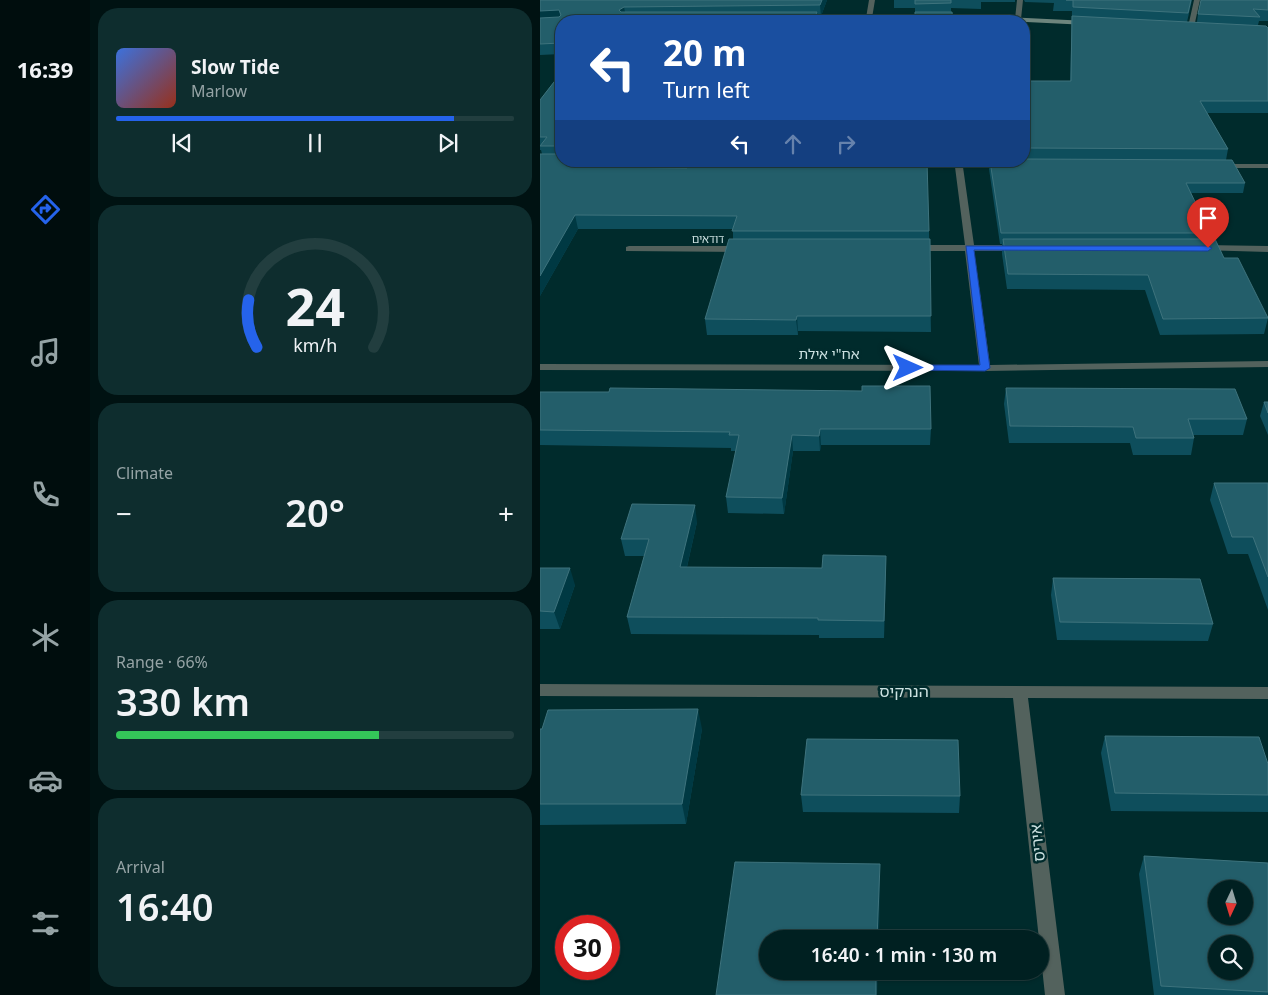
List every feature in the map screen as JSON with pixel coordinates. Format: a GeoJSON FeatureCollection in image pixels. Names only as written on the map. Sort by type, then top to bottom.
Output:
{"type":"FeatureCollection","features":[{"type":"Feature","properties":{"kind":"street"},"geometry":{"type":"LineString","coordinates":[[870,15],[872,0]]}},
{"type":"Feature","properties":{"kind":"street"},"geometry":{"type":"LineString","coordinates":[[1018,15],[1020,0]]}},
{"type":"Feature","properties":{"kind":"street"},"geometry":{"type":"LineString","coordinates":[[1191,28],[1197,0]]}},
{"type":"Feature","properties":{"kind":"street"},"geometry":{"type":"LineString","coordinates":[[1030,20],[1095,23]]}},
{"type":"Feature","properties":{"kind":"street"},"geometry":{"type":"LineString","coordinates":[[1181,27],[1201,28]]}},
{"type":"Feature","properties":{"kind":"street"},"geometry":{"type":"LineString","coordinates":[[1206,166],[1268,166]]}},
{"type":"Feature","properties":{"kind":"street"},"geometry":{"type":"LineString","coordinates":[[959,167],[985,368]]}},
{"type":"Feature","properties":{"kind":"street"},"geometry":{"type":"LineString","coordinates":[[901,248],[1029,248]]}},
{"type":"Feature","properties":{"kind":"street"},"geometry":{"type":"LineString","coordinates":[[1188,248],[1268,248]]}},
{"type":"Feature","properties":{"kind":"street","name":"דודאים"},"geometry":{"type":"LineString","coordinates":[[629,249],[755,249]]}},
{"type":"Feature","properties":{"kind":"street","name":"אח\"י אילת"},"geometry":{"type":"LineString","coordinates":[[540,368],[985,368],[1268,364]]}},
{"type":"Feature","properties":{"kind":"street","name":"הנרקיס"},"geometry":{"type":"LineString","coordinates":[[540,690],[1268,693]]}},
{"type":"Feature","properties":{"kind":"street","name":"איריס"},"geometry":{"type":"LineString","coordinates":[[1020,692],[1055,995]]}},
{"type":"Feature","properties":{"kind":"building"},"geometry":{"type":"Polygon","coordinates":[[[540,0],[822,0],[820,5],[624,7],[619,10],[621,12],[817,12],[816,15],[561,15],[559,10],[540,11],[540,0]]]}},
{"type":"Feature","properties":{"kind":"building"},"geometry":{"type":"Polygon","coordinates":[[[915,0],[951,0],[951,3],[915,4],[915,0]]]}},
{"type":"Feature","properties":{"kind":"building"},"geometry":{"type":"Polygon","coordinates":[[[1073,0],[1191,0],[1188,13],[1073,7],[1073,0]]]}},
{"type":"Feature","properties":{"kind":"building"},"geometry":{"type":"Polygon","coordinates":[[[1201,0],[1268,0],[1268,10],[1253,9],[1260,17],[1198,14],[1201,0]]]}},
{"type":"Feature","properties":{"kind":"building"},"geometry":{"type":"Polygon","coordinates":[[[915,12],[952,12],[952,15],[915,15],[915,12]]]}},
{"type":"Feature","properties":{"kind":"building"},"geometry":{"type":"Polygon","coordinates":[[[1072,16],[1266,26],[1268,28],[1268,101],[1200,101],[1228,149],[1030,148],[1030,81],[1071,81],[1072,16]]]}},
{"type":"Feature","properties":{"kind":"building"},"geometry":{"type":"Polygon","coordinates":[[[555,17],[555,43],[540,44],[540,18],[555,17]]]}},
{"type":"Feature","properties":{"kind":"building"},"geometry":{"type":"Polygon","coordinates":[[[555,81],[555,146],[540,146],[547,137],[540,137],[540,100],[555,81]]]}},
{"type":"Feature","properties":{"kind":"building"},"geometry":{"type":"Polygon","coordinates":[[[540,154],[555,154],[555,167],[927,167],[929,231],[732,231],[737,216],[575,215],[540,276],[540,154]]]}},
{"type":"Feature","properties":{"kind":"building"},"geometry":{"type":"Polygon","coordinates":[[[1030,159],[1232,160],[1245,183],[1186,183],[1210,233],[1001,233],[991,167],[1030,167],[1030,159]]]}},
{"type":"Feature","properties":{"kind":"building"},"geometry":{"type":"Polygon","coordinates":[[[729,239],[930,239],[931,316],[797,316],[796,320],[705,319],[729,239]]]}},
{"type":"Feature","properties":{"kind":"building"},"geometry":{"type":"Polygon","coordinates":[[[1003,239],[1215,239],[1224,258],[1238,258],[1268,318],[1163,319],[1148,275],[1008,274],[1003,239]]]}},
{"type":"Feature","properties":{"kind":"building"},"geometry":{"type":"Polygon","coordinates":[[[862,386],[930,386],[931,429],[820,429],[819,436],[792,435],[782,498],[726,497],[739,435],[729,435],[730,432],[540,430],[540,392],[609,392],[610,388],[862,391],[862,386]]]}},
{"type":"Feature","properties":{"kind":"building"},"geometry":{"type":"Polygon","coordinates":[[[1006,388],[1235,389],[1247,419],[1188,419],[1194,438],[1136,438],[1133,427],[1010,426],[1006,388]]]}},
{"type":"Feature","properties":{"kind":"building"},"geometry":{"type":"Polygon","coordinates":[[[1264,402],[1268,402],[1268,413],[1264,402]]]}},
{"type":"Feature","properties":{"kind":"building"},"geometry":{"type":"Polygon","coordinates":[[[1214,483],[1268,483],[1268,577],[1253,537],[1232,537],[1214,483]]]}},
{"type":"Feature","properties":{"kind":"building"},"geometry":{"type":"Polygon","coordinates":[[[632,504],[695,505],[680,567],[822,568],[823,555],[886,556],[884,621],[818,620],[818,618],[627,617],[649,539],[621,539],[632,504]]]}},
{"type":"Feature","properties":{"kind":"building"},"geometry":{"type":"Polygon","coordinates":[[[540,568],[570,568],[554,612],[540,611],[540,568]]]}},
{"type":"Feature","properties":{"kind":"building"},"geometry":{"type":"Polygon","coordinates":[[[1053,578],[1200,579],[1213,624],[1060,622],[1053,578]]]}},
{"type":"Feature","properties":{"kind":"building"},"geometry":{"type":"Polygon","coordinates":[[[698,709],[682,804],[540,804],[540,729],[542,729],[548,710],[698,709]]]}},
{"type":"Feature","properties":{"kind":"building"},"geometry":{"type":"Polygon","coordinates":[[[1105,736],[1259,737],[1268,764],[1268,795],[1115,793],[1105,736]]]}},
{"type":"Feature","properties":{"kind":"building"},"geometry":{"type":"Polygon","coordinates":[[[807,739],[958,740],[960,796],[801,795],[807,739]]]}},
{"type":"Feature","properties":{"kind":"building"},"geometry":{"type":"Polygon","coordinates":[[[1144,856],[1268,863],[1268,992],[1161,986],[1144,856]]]}},
{"type":"Feature","properties":{"kind":"building"},"geometry":{"type":"Polygon","coordinates":[[[735,862],[880,864],[877,930],[759,930],[759,980],[876,980],[876,995],[716,995],[735,862]]]}},
{"type":"Feature","properties":{"kind":"route"},"geometry":{"type":"LineString","coordinates":[[908,368],[985,368],[969,248],[1208,248]]}}]}
